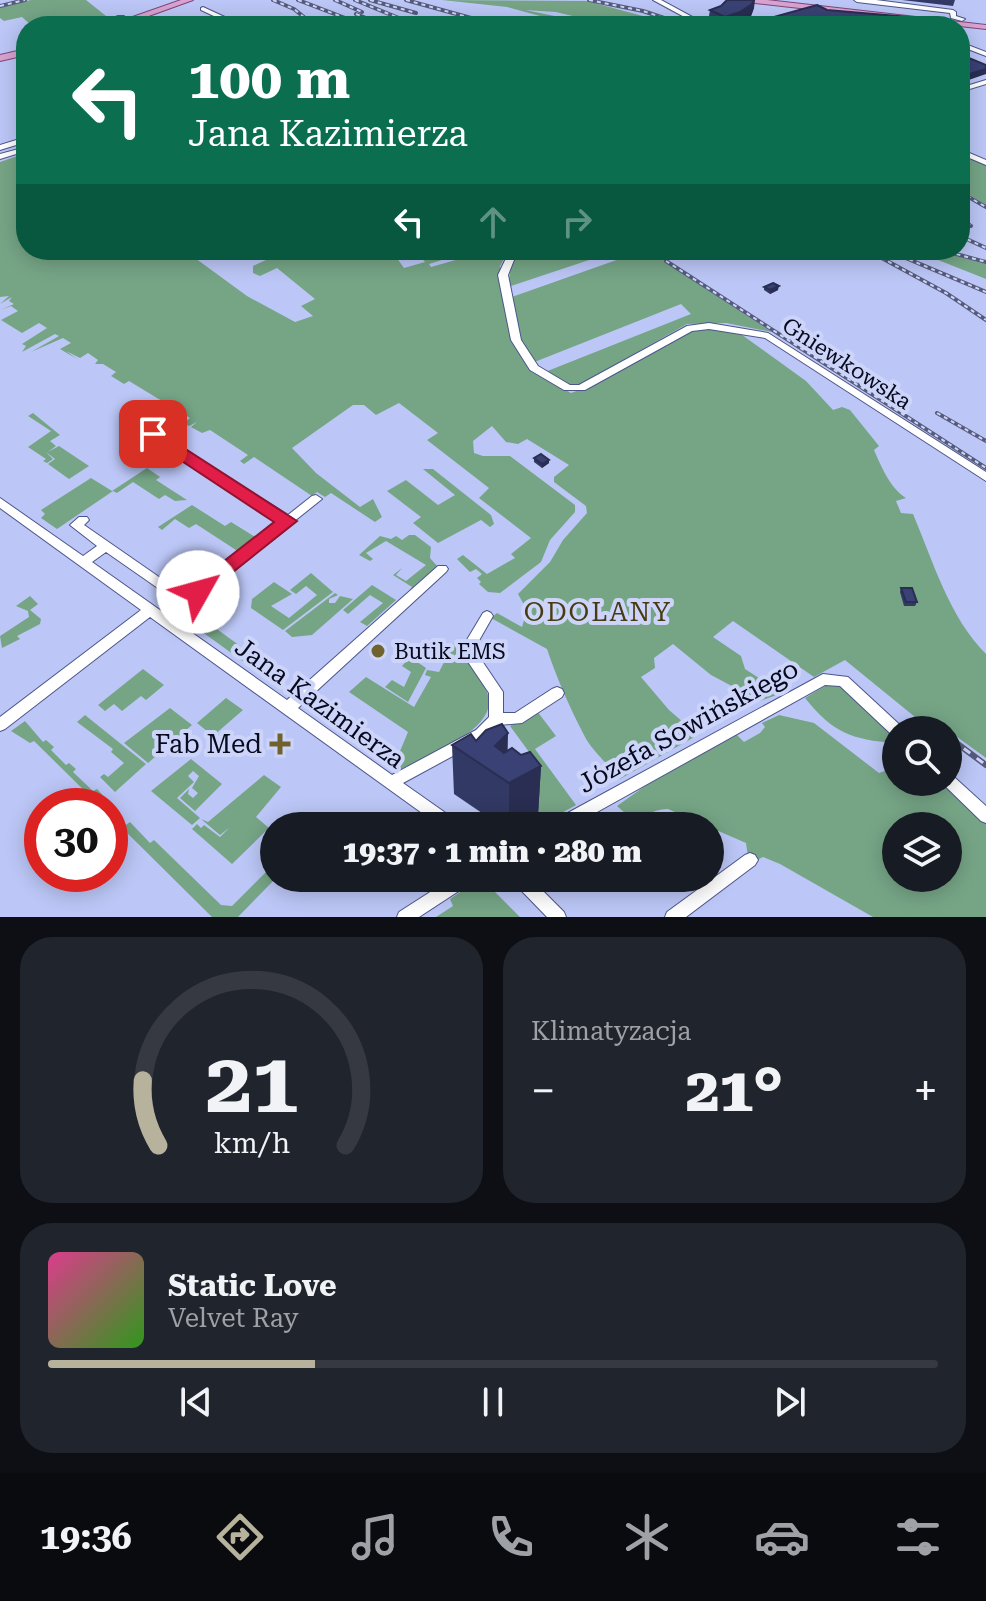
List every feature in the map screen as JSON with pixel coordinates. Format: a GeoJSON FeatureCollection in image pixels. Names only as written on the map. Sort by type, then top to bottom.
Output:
{"type":"FeatureCollection","features":[{"type":"Feature","properties":{"kind":"main road"},"geometry":{"type":"LineString","coordinates":[[142,16],[189,0]]}},
{"type":"Feature","properties":{"kind":"main road"},"geometry":{"type":"LineString","coordinates":[[746,0],[890,16]]}},
{"type":"Feature","properties":{"kind":"main road"},"geometry":{"type":"LineString","coordinates":[[775,0],[850,9],[865,3],[911,16]]}},
{"type":"Feature","properties":{"kind":"main road"},"geometry":{"type":"LineString","coordinates":[[126,16],[169,1]]}},
{"type":"Feature","properties":{"kind":"main road"},"geometry":{"type":"LineString","coordinates":[[899,14],[913,16]]}},
{"type":"Feature","properties":{"kind":"main road"},"geometry":{"type":"LineString","coordinates":[[880,15],[885,16]]}},
{"type":"Feature","properties":{"kind":"street"},"geometry":{"type":"LineString","coordinates":[[657,0],[687,16]]}},
{"type":"Feature","properties":{"kind":"street"},"geometry":{"type":"LineString","coordinates":[[865,3],[953,12],[953,16]]}},
{"type":"Feature","properties":{"kind":"street"},"geometry":{"type":"LineString","coordinates":[[203,9],[218,16]]}},
{"type":"Feature","properties":{"kind":"street","name":"Gniewkowska"},"geometry":{"type":"LineString","coordinates":[[508,260],[503,270],[512,329],[530,364],[563,386],[581,388],[690,328],[709,326],[760,333],[986,477]]}},
{"type":"Feature","properties":{"kind":"street"},"geometry":{"type":"LineString","coordinates":[[153,434],[288,521]]}},
{"type":"Feature","properties":{"kind":"street"},"geometry":{"type":"LineString","coordinates":[[83,520],[76,525],[185,602],[316,499]]}},
{"type":"Feature","properties":{"kind":"street","name":"Jana Kazimierza"},"geometry":{"type":"LineString","coordinates":[[0,502],[432,812]]}},
{"type":"Feature","properties":{"kind":"street"},"geometry":{"type":"LineString","coordinates":[[83,562],[106,546]]}},
{"type":"Feature","properties":{"kind":"street"},"geometry":{"type":"LineString","coordinates":[[287,709],[442,569]]}},
{"type":"Feature","properties":{"kind":"street"},"geometry":{"type":"LineString","coordinates":[[0,725],[150,610]]}},
{"type":"Feature","properties":{"kind":"street"},"geometry":{"type":"LineString","coordinates":[[390,783],[481,734],[496,719],[499,703],[496,692],[469,653],[471,643],[487,616]]}},
{"type":"Feature","properties":{"kind":"street","name":"Józefa Sowińskiego"},"geometry":{"type":"LineString","coordinates":[[583,812],[823,679],[843,681],[882,717]]}},
{"type":"Feature","properties":{"kind":"street"},"geometry":{"type":"LineString","coordinates":[[496,719],[517,719],[557,693]]}},
{"type":"Feature","properties":{"kind":"street"},"geometry":{"type":"LineString","coordinates":[[962,793],[986,816]]}},
{"type":"Feature","properties":{"kind":"street"},"geometry":{"type":"LineString","coordinates":[[673,917],[750,860]]}},
{"type":"Feature","properties":{"kind":"street"},"geometry":{"type":"LineString","coordinates":[[405,917],[444,892]]}},
{"type":"Feature","properties":{"kind":"street"},"geometry":{"type":"LineString","coordinates":[[533,892],[558,917]]}},
{"type":"Feature","properties":{"kind":"green space"},"geometry":{"type":"Polygon","coordinates":[[[31,0],[86,0],[106,16],[16,16],[4,21],[0,18],[0,7],[31,0]]]}},
{"type":"Feature","properties":{"kind":"green space"},"geometry":{"type":"Polygon","coordinates":[[[442,0],[587,1],[643,16],[573,16],[525,10],[555,16],[540,16],[507,7],[442,0]]]}},
{"type":"Feature","properties":{"kind":"green space"},"geometry":{"type":"Polygon","coordinates":[[[16,156],[16,260],[198,260],[247,296],[295,322],[313,316],[301,306],[315,299],[277,268],[260,276],[253,273],[253,266],[266,260],[398,260],[404,268],[425,262],[423,260],[442,260],[429,264],[431,267],[456,260],[503,260],[500,281],[512,338],[532,372],[571,393],[590,386],[694,329],[738,332],[806,381],[833,410],[842,407],[850,410],[879,446],[874,450],[883,470],[895,489],[906,498],[896,501],[901,513],[913,514],[952,606],[986,654],[986,758],[962,740],[962,716],[914,716],[845,660],[814,677],[733,621],[713,637],[741,656],[745,669],[782,693],[760,701],[711,675],[673,644],[654,658],[655,668],[641,677],[669,710],[698,735],[620,779],[587,741],[547,649],[491,618],[497,613],[522,627],[527,610],[518,594],[550,562],[563,540],[587,513],[586,506],[554,482],[554,477],[569,465],[527,439],[518,444],[506,442],[492,426],[473,441],[474,453],[510,456],[575,505],[575,512],[550,540],[541,562],[500,593],[488,592],[477,578],[482,574],[476,569],[470,572],[457,559],[463,555],[487,574],[515,558],[511,554],[531,538],[479,498],[489,488],[427,440],[438,433],[399,403],[376,415],[364,405],[353,405],[292,448],[316,473],[360,507],[373,499],[382,517],[375,522],[331,493],[325,497],[317,492],[312,496],[254,457],[244,464],[240,461],[248,455],[210,430],[202,433],[191,427],[197,422],[189,426],[184,423],[190,418],[129,381],[124,384],[111,376],[116,372],[103,364],[95,364],[98,360],[88,353],[80,358],[66,351],[77,359],[60,349],[71,343],[63,338],[31,352],[59,336],[55,334],[22,352],[26,346],[22,344],[47,328],[39,323],[22,333],[1,320],[18,311],[11,306],[0,310],[14,304],[9,301],[12,297],[0,304],[9,296],[0,297],[0,162],[16,156]]]}},
{"type":"Feature","properties":{"kind":"green space"},"geometry":{"type":"Polygon","coordinates":[[[970,157],[986,164],[986,205],[970,195],[970,157]]]}},
{"type":"Feature","properties":{"kind":"green space"},"geometry":{"type":"Polygon","coordinates":[[[512,260],[589,260],[508,287],[512,260]]]}},
{"type":"Feature","properties":{"kind":"green space"},"geometry":{"type":"Polygon","coordinates":[[[617,260],[669,260],[666,263],[772,332],[726,323],[687,324],[581,384],[570,385],[545,372],[691,314],[681,304],[532,363],[516,332],[509,298],[617,260]]]}},
{"type":"Feature","properties":{"kind":"green space"},"geometry":{"type":"Polygon","coordinates":[[[938,260],[970,260],[986,264],[986,279],[938,260]]]}},
{"type":"Feature","properties":{"kind":"green space"},"geometry":{"type":"Polygon","coordinates":[[[33,413],[60,435],[50,441],[56,446],[48,452],[59,446],[89,466],[69,479],[48,464],[55,459],[46,452],[53,459],[47,463],[43,461],[46,459],[28,447],[51,431],[28,416],[33,413]]]}},
{"type":"Feature","properties":{"kind":"green space"},"geometry":{"type":"Polygon","coordinates":[[[147,468],[160,477],[156,480],[187,500],[175,501],[165,495],[159,499],[133,482],[117,493],[113,491],[57,529],[41,518],[45,514],[41,510],[91,478],[112,491],[147,468]]]}},
{"type":"Feature","properties":{"kind":"green space"},"geometry":{"type":"Polygon","coordinates":[[[423,469],[433,469],[491,515],[494,524],[490,527],[481,520],[438,543],[413,523],[421,517],[387,491],[406,480],[438,505],[455,495],[423,469]]]}},
{"type":"Feature","properties":{"kind":"green space"},"geometry":{"type":"Polygon","coordinates":[[[192,505],[225,526],[231,522],[257,538],[220,573],[216,570],[239,552],[196,524],[189,528],[175,519],[162,530],[158,527],[192,505]]]}},
{"type":"Feature","properties":{"kind":"green space"},"geometry":{"type":"Polygon","coordinates":[[[415,535],[431,547],[430,558],[438,567],[409,591],[412,587],[393,575],[402,568],[396,575],[406,581],[426,565],[386,541],[366,553],[373,559],[370,561],[359,555],[380,536],[391,539],[396,536],[402,540],[415,535]]]}},
{"type":"Feature","properties":{"kind":"green space"},"geometry":{"type":"Polygon","coordinates":[[[311,573],[333,592],[283,630],[251,608],[252,599],[274,582],[292,594],[271,606],[289,618],[317,595],[306,586],[296,594],[290,590],[311,573]]]}},
{"type":"Feature","properties":{"kind":"green space"},"geometry":{"type":"Polygon","coordinates":[[[372,585],[396,600],[367,626],[360,622],[383,603],[370,595],[348,614],[343,610],[372,585]]]}},
{"type":"Feature","properties":{"kind":"green space"},"geometry":{"type":"Polygon","coordinates":[[[335,593],[338,595],[329,599],[329,603],[335,603],[340,596],[353,599],[312,635],[292,637],[285,631],[335,593]]]}},
{"type":"Feature","properties":{"kind":"green space"},"geometry":{"type":"Polygon","coordinates":[[[30,596],[38,604],[30,610],[41,619],[40,624],[2,648],[0,636],[29,617],[28,611],[16,606],[30,596]]]}},
{"type":"Feature","properties":{"kind":"green space"},"geometry":{"type":"Polygon","coordinates":[[[203,619],[269,667],[259,673],[194,626],[203,619]]]}},
{"type":"Feature","properties":{"kind":"green space"},"geometry":{"type":"Polygon","coordinates":[[[454,643],[482,682],[488,695],[488,708],[482,720],[457,741],[399,770],[393,768],[408,732],[349,692],[366,677],[414,707],[431,677],[425,675],[427,670],[439,672],[454,643]]]}},
{"type":"Feature","properties":{"kind":"green space"},"geometry":{"type":"Polygon","coordinates":[[[410,657],[426,668],[408,702],[385,687],[392,680],[404,687],[411,672],[402,666],[410,657]]]}},
{"type":"Feature","properties":{"kind":"green space"},"geometry":{"type":"Polygon","coordinates":[[[143,669],[164,685],[146,700],[141,696],[122,711],[114,704],[105,711],[98,705],[143,669]]]}},
{"type":"Feature","properties":{"kind":"green space"},"geometry":{"type":"Polygon","coordinates":[[[828,684],[840,684],[882,725],[882,741],[844,732],[824,719],[805,698],[828,684]]]}},
{"type":"Feature","properties":{"kind":"green space"},"geometry":{"type":"Polygon","coordinates":[[[226,698],[243,710],[213,736],[197,723],[226,698]]]}},
{"type":"Feature","properties":{"kind":"green space"},"geometry":{"type":"Polygon","coordinates":[[[170,708],[192,725],[148,763],[124,743],[170,708]]]}},
{"type":"Feature","properties":{"kind":"green space"},"geometry":{"type":"Polygon","coordinates":[[[537,711],[556,736],[535,749],[576,805],[564,812],[536,812],[502,767],[529,752],[510,726],[537,711]]]}},
{"type":"Feature","properties":{"kind":"green space"},"geometry":{"type":"Polygon","coordinates":[[[85,715],[146,764],[119,788],[111,788],[100,777],[104,774],[108,777],[124,763],[111,752],[113,749],[77,722],[85,715]]]}},
{"type":"Feature","properties":{"kind":"green space"},"geometry":{"type":"Polygon","coordinates":[[[779,715],[814,723],[879,773],[882,772],[882,796],[958,796],[986,821],[986,917],[873,917],[780,864],[763,857],[755,861],[748,857],[746,843],[724,833],[724,812],[675,812],[668,809],[624,812],[617,806],[648,784],[737,735],[744,742],[765,727],[762,723],[779,715]]]}},
{"type":"Feature","properties":{"kind":"green space"},"geometry":{"type":"Polygon","coordinates":[[[25,721],[43,742],[46,740],[54,747],[51,750],[66,765],[69,763],[76,769],[73,772],[90,788],[82,788],[34,741],[30,743],[11,731],[25,721]]]}},
{"type":"Feature","properties":{"kind":"green space"},"geometry":{"type":"Polygon","coordinates":[[[191,759],[222,784],[195,811],[180,798],[189,789],[188,794],[193,798],[198,793],[192,788],[199,776],[193,771],[188,776],[194,782],[177,798],[200,818],[192,825],[151,791],[191,759]]]}},
{"type":"Feature","properties":{"kind":"green space"},"geometry":{"type":"Polygon","coordinates":[[[264,775],[281,787],[256,817],[260,820],[260,837],[232,864],[192,829],[197,824],[201,828],[204,825],[220,837],[229,828],[220,835],[201,819],[208,822],[264,775]]]}},
{"type":"Feature","properties":{"kind":"green space"},"geometry":{"type":"Polygon","coordinates":[[[130,822],[150,843],[154,840],[221,905],[232,906],[260,878],[262,892],[238,917],[212,917],[128,834],[128,824],[130,822]]]}},
{"type":"Feature","properties":{"kind":"green space"},"geometry":{"type":"Polygon","coordinates":[[[460,892],[495,892],[520,917],[436,917],[453,906],[450,899],[460,892]]]}},
{"type":"Feature","properties":{"kind":"building"},"geometry":{"type":"Polygon","coordinates":[[[727,0],[754,0],[740,12],[728,16],[710,10],[727,0]]]}},
{"type":"Feature","properties":{"kind":"building"},"geometry":{"type":"Polygon","coordinates":[[[817,5],[827,10],[897,16],[777,16],[817,5]]]}},
{"type":"Feature","properties":{"kind":"building"},"geometry":{"type":"Polygon","coordinates":[[[970,58],[986,65],[986,69],[970,74],[970,58]]]}},
{"type":"Feature","properties":{"kind":"building"},"geometry":{"type":"Polygon","coordinates":[[[773,283],[779,286],[770,290],[764,287],[773,283]]]}},
{"type":"Feature","properties":{"kind":"building"},"geometry":{"type":"Polygon","coordinates":[[[541,454],[549,460],[542,464],[534,458],[541,454]]]}},
{"type":"Feature","properties":{"kind":"building"},"geometry":{"type":"Polygon","coordinates":[[[901,588],[912,588],[917,602],[906,602],[901,588]]]}},
{"type":"Feature","properties":{"kind":"building"},"geometry":{"type":"Polygon","coordinates":[[[502,724],[508,733],[495,746],[504,753],[512,748],[521,755],[530,752],[541,766],[509,783],[452,745],[471,734],[476,741],[486,730],[502,724]]]}},
{"type":"Feature","properties":{"kind":"railway"},"geometry":{"type":"LineString","coordinates":[[0,6],[25,0]]}},
{"type":"Feature","properties":{"kind":"railway"},"geometry":{"type":"LineString","coordinates":[[273,0],[303,16]]}},
{"type":"Feature","properties":{"kind":"railway"},"geometry":{"type":"LineString","coordinates":[[298,0],[340,16]]}},
{"type":"Feature","properties":{"kind":"railway"},"geometry":{"type":"LineString","coordinates":[[335,0],[362,12]]}},
{"type":"Feature","properties":{"kind":"railway"},"geometry":{"type":"LineString","coordinates":[[355,0],[394,16]]}},
{"type":"Feature","properties":{"kind":"railway"},"geometry":{"type":"LineString","coordinates":[[370,0],[416,13]]}},
{"type":"Feature","properties":{"kind":"railway"},"geometry":{"type":"LineString","coordinates":[[406,0],[464,16]]}},
{"type":"Feature","properties":{"kind":"railway"},"geometry":{"type":"LineString","coordinates":[[589,0],[658,16]]}},
{"type":"Feature","properties":{"kind":"railway"},"geometry":{"type":"LineString","coordinates":[[356,14],[361,16]]}},
{"type":"Feature","properties":{"kind":"railway"},"geometry":{"type":"LineString","coordinates":[[970,198],[986,207]]}},
{"type":"Feature","properties":{"kind":"railway"},"geometry":{"type":"LineString","coordinates":[[970,241],[986,248]]}},
{"type":"Feature","properties":{"kind":"railway"},"geometry":{"type":"LineString","coordinates":[[970,258],[986,262]]}},
{"type":"Feature","properties":{"kind":"railway"},"geometry":{"type":"LineString","coordinates":[[885,260],[946,293],[986,320]]}},
{"type":"Feature","properties":{"kind":"railway"},"geometry":{"type":"LineString","coordinates":[[911,260],[986,292]]}},
{"type":"Feature","properties":{"kind":"railway"},"geometry":{"type":"LineString","coordinates":[[666,261],[986,468]]}},
{"type":"Feature","properties":{"kind":"railway"},"geometry":{"type":"LineString","coordinates":[[937,413],[986,441]]}},
{"type":"Feature","properties":{"kind":"railway"},"geometry":{"type":"LineString","coordinates":[[962,747],[986,765]]}},
{"type":"Feature","properties":{"kind":"place","name":"Butik EMS"},"geometry":{"type":"Point","coordinates":[378,651]}},
{"type":"Feature","properties":{"kind":"place","name":"Fab Med"},"geometry":{"type":"Point","coordinates":[280,744]}},
{"type":"Feature","properties":{"kind":"district","name":"ODOLANY"},"geometry":{"type":"Point","coordinates":[598,612]}},
{"type":"Feature","properties":{"kind":"route"},"geometry":{"type":"LineString","coordinates":[[153,434],[270,506],[277,515],[288,521],[198,592]]}}]}
